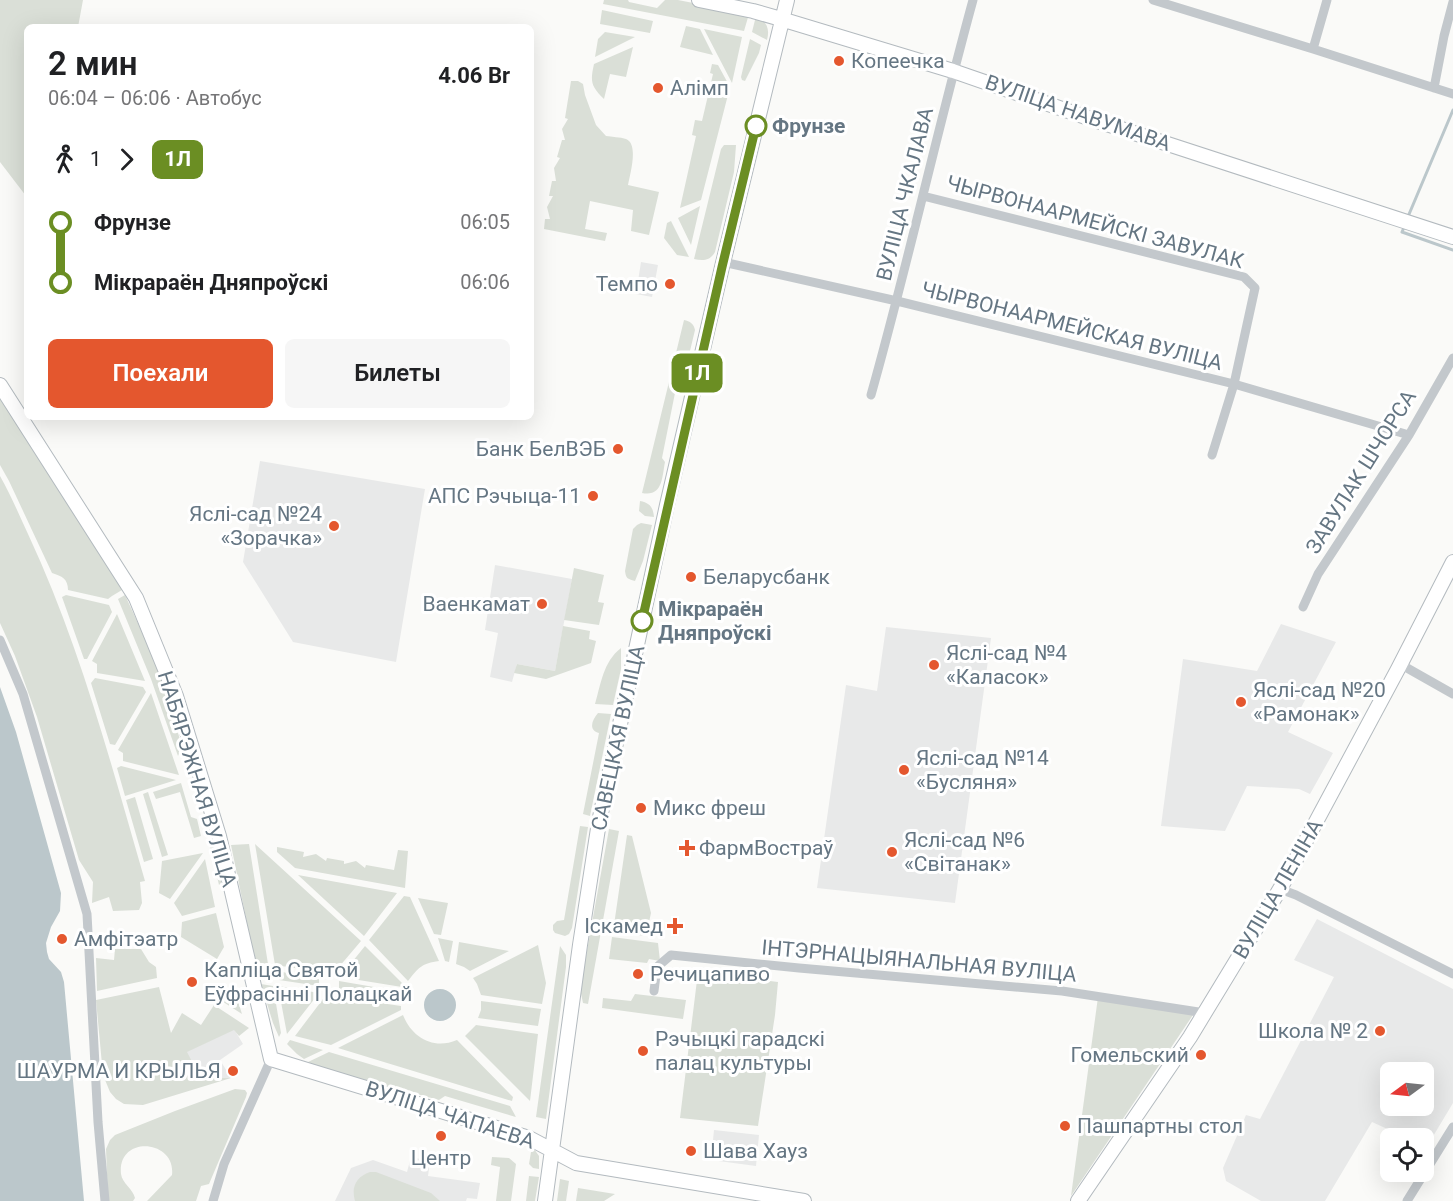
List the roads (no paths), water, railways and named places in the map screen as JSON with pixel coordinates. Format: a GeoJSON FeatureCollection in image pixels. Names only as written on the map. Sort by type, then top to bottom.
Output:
{"type":"FeatureCollection","features":[{"type":"Feature","properties":{"kind":"street","name":"ВУЛІЦА НАВУМАВА"},"geometry":{"type":"LineString","coordinates":[[699,0],[782,19],[953,71],[1094,120],[1452,235]]}},
{"type":"Feature","properties":{"kind":"street","name":"САВЕЦКАЯ ВУЛІЦА"},"geometry":{"type":"LineString","coordinates":[[545,1201],[599,822],[667,505],[787,0]]}},
{"type":"Feature","properties":{"kind":"street","name":"ВУЛІЦА ЧКАЛАВА"},"geometry":{"type":"LineString","coordinates":[[871,395],[897,302],[953,71],[973,0]]}},
{"type":"Feature","properties":{"kind":"street"},"geometry":{"type":"LineString","coordinates":[[1153,0],[1453,94]]}},
{"type":"Feature","properties":{"kind":"street"},"geometry":{"type":"LineString","coordinates":[[1313,49],[1328,0]]}},
{"type":"Feature","properties":{"kind":"street"},"geometry":{"type":"LineString","coordinates":[[1434,88],[1453,2]]}},
{"type":"Feature","properties":{"kind":"street","name":"ЧЫРВОНААРМЕЙСКІ ЗАВУЛАК"},"geometry":{"type":"LineString","coordinates":[[923,196],[1244,277],[1255,288],[1234,384]]}},
{"type":"Feature","properties":{"kind":"street","name":"ЧЫРВОНААРМЕЙСКАЯ ВУЛІЦА"},"geometry":{"type":"LineString","coordinates":[[723,262],[1234,384],[1409,435]]}},
{"type":"Feature","properties":{"kind":"street","name":"ЗАВУЛАК ШЧОРСА"},"geometry":{"type":"LineString","coordinates":[[1303,608],[1318,574],[1409,435],[1453,358]]}},
{"type":"Feature","properties":{"kind":"street"},"geometry":{"type":"LineString","coordinates":[[1212,455],[1234,384]]}},
{"type":"Feature","properties":{"kind":"street","name":"НАБЯРЭЖНАЯ ВУЛІЦА"},"geometry":{"type":"LineString","coordinates":[[0,385],[129,585],[176,696],[219,836],[271,1059]]}},
{"type":"Feature","properties":{"kind":"street","name":"ВУЛІЦА ЛЕНІНА"},"geometry":{"type":"LineString","coordinates":[[1078,1201],[1205,1013],[1280,889],[1453,562]]}},
{"type":"Feature","properties":{"kind":"street"},"geometry":{"type":"LineString","coordinates":[[0,640],[23,694],[87,914],[98,1122],[105,1201]]}},
{"type":"Feature","properties":{"kind":"street"},"geometry":{"type":"LineString","coordinates":[[1400,664],[1453,694]]}},
{"type":"Feature","properties":{"kind":"street"},"geometry":{"type":"LineString","coordinates":[[1280,889],[1453,974]]}},
{"type":"Feature","properties":{"kind":"street","name":"ІНТЭРНАЦЫЯНАЛЬНАЯ ВУЛІЦА"},"geometry":{"type":"LineString","coordinates":[[654,991],[657,967],[671,955],[1062,991],[1205,1013]]}},
{"type":"Feature","properties":{"kind":"street"},"geometry":{"type":"LineString","coordinates":[[213,1201],[224,1164],[271,1059]]}},
{"type":"Feature","properties":{"kind":"street","name":"ВУЛІЦА ЧАПАЕВА"},"geometry":{"type":"LineString","coordinates":[[271,1059],[529,1138],[576,1163],[804,1201]]}},
{"type":"Feature","properties":{"kind":"street"},"geometry":{"type":"LineString","coordinates":[[1407,1201],[1453,1127]]}},
{"type":"Feature","properties":{"kind":"waterway"},"geometry":{"type":"LineString","coordinates":[[1407,219],[1453,110]]}},
{"type":"Feature","properties":{"kind":"waterway"},"geometry":{"type":"LineString","coordinates":[[1405,225],[1402,232],[1453,250]]}},
{"type":"Feature","properties":{"kind":"place","name":"Копеечка"},"geometry":{"type":"Point","coordinates":[839,61]}},
{"type":"Feature","properties":{"kind":"place","name":"Алімп"},"geometry":{"type":"Point","coordinates":[658,88]}},
{"type":"Feature","properties":{"kind":"place","name":"Фрунзе"},"geometry":{"type":"Point","coordinates":[756,126]}},
{"type":"Feature","properties":{"kind":"place","name":"Темпо"},"geometry":{"type":"Point","coordinates":[670,284]}},
{"type":"Feature","properties":{"kind":"place","name":"Банк БелВЭБ"},"geometry":{"type":"Point","coordinates":[618,449]}},
{"type":"Feature","properties":{"kind":"place","name":"АПС Рэчыца-11"},"geometry":{"type":"Point","coordinates":[593,496]}},
{"type":"Feature","properties":{"kind":"place","name":"Яслі-сад №24 «Зорачка»"},"geometry":{"type":"Point","coordinates":[334,526]}},
{"type":"Feature","properties":{"kind":"place","name":"Беларусбанк"},"geometry":{"type":"Point","coordinates":[691,577]}},
{"type":"Feature","properties":{"kind":"place","name":"Ваенкамат"},"geometry":{"type":"Point","coordinates":[542,604]}},
{"type":"Feature","properties":{"kind":"place","name":"Мікрараён Дняпроўскі"},"geometry":{"type":"Point","coordinates":[642,621]}},
{"type":"Feature","properties":{"kind":"place","name":"Яслі-сад №4 «Каласок»"},"geometry":{"type":"Point","coordinates":[934,665]}},
{"type":"Feature","properties":{"kind":"place","name":"Яслі-сад №20 «Рамонак»"},"geometry":{"type":"Point","coordinates":[1241,702]}},
{"type":"Feature","properties":{"kind":"place","name":"Яслі-сад №14 «Бусляня»"},"geometry":{"type":"Point","coordinates":[904,770]}},
{"type":"Feature","properties":{"kind":"place","name":"Микс фреш"},"geometry":{"type":"Point","coordinates":[641,808]}},
{"type":"Feature","properties":{"kind":"place","name":"ФармВостраў"},"geometry":{"type":"Point","coordinates":[687,848]}},
{"type":"Feature","properties":{"kind":"place","name":"Яслі-сад №6 «Світанак»"},"geometry":{"type":"Point","coordinates":[892,852]}},
{"type":"Feature","properties":{"kind":"place","name":"Іскамед"},"geometry":{"type":"Point","coordinates":[675,926]}},
{"type":"Feature","properties":{"kind":"place","name":"Амфітэатр"},"geometry":{"type":"Point","coordinates":[62,939]}},
{"type":"Feature","properties":{"kind":"place","name":"Речицапиво"},"geometry":{"type":"Point","coordinates":[638,974]}},
{"type":"Feature","properties":{"kind":"place","name":"Капліца Святой Еўфрасінні Полацкай"},"geometry":{"type":"Point","coordinates":[192,982]}},
{"type":"Feature","properties":{"kind":"place","name":"Школа № 2"},"geometry":{"type":"Point","coordinates":[1380,1031]}},
{"type":"Feature","properties":{"kind":"place","name":"Рэчыцкі гарадскі палац культуры"},"geometry":{"type":"Point","coordinates":[643,1051]}},
{"type":"Feature","properties":{"kind":"place","name":"Гомельский"},"geometry":{"type":"Point","coordinates":[1201,1055]}},
{"type":"Feature","properties":{"kind":"place","name":"ШАУРМА И КРЫЛЬЯ"},"geometry":{"type":"Point","coordinates":[233,1071]}},
{"type":"Feature","properties":{"kind":"place","name":"Пашпартны стол"},"geometry":{"type":"Point","coordinates":[1065,1126]}},
{"type":"Feature","properties":{"kind":"place","name":"Центр"},"geometry":{"type":"Point","coordinates":[441,1136]}},
{"type":"Feature","properties":{"kind":"place","name":"Шава Хауз"},"geometry":{"type":"Point","coordinates":[691,1151]}}]}
